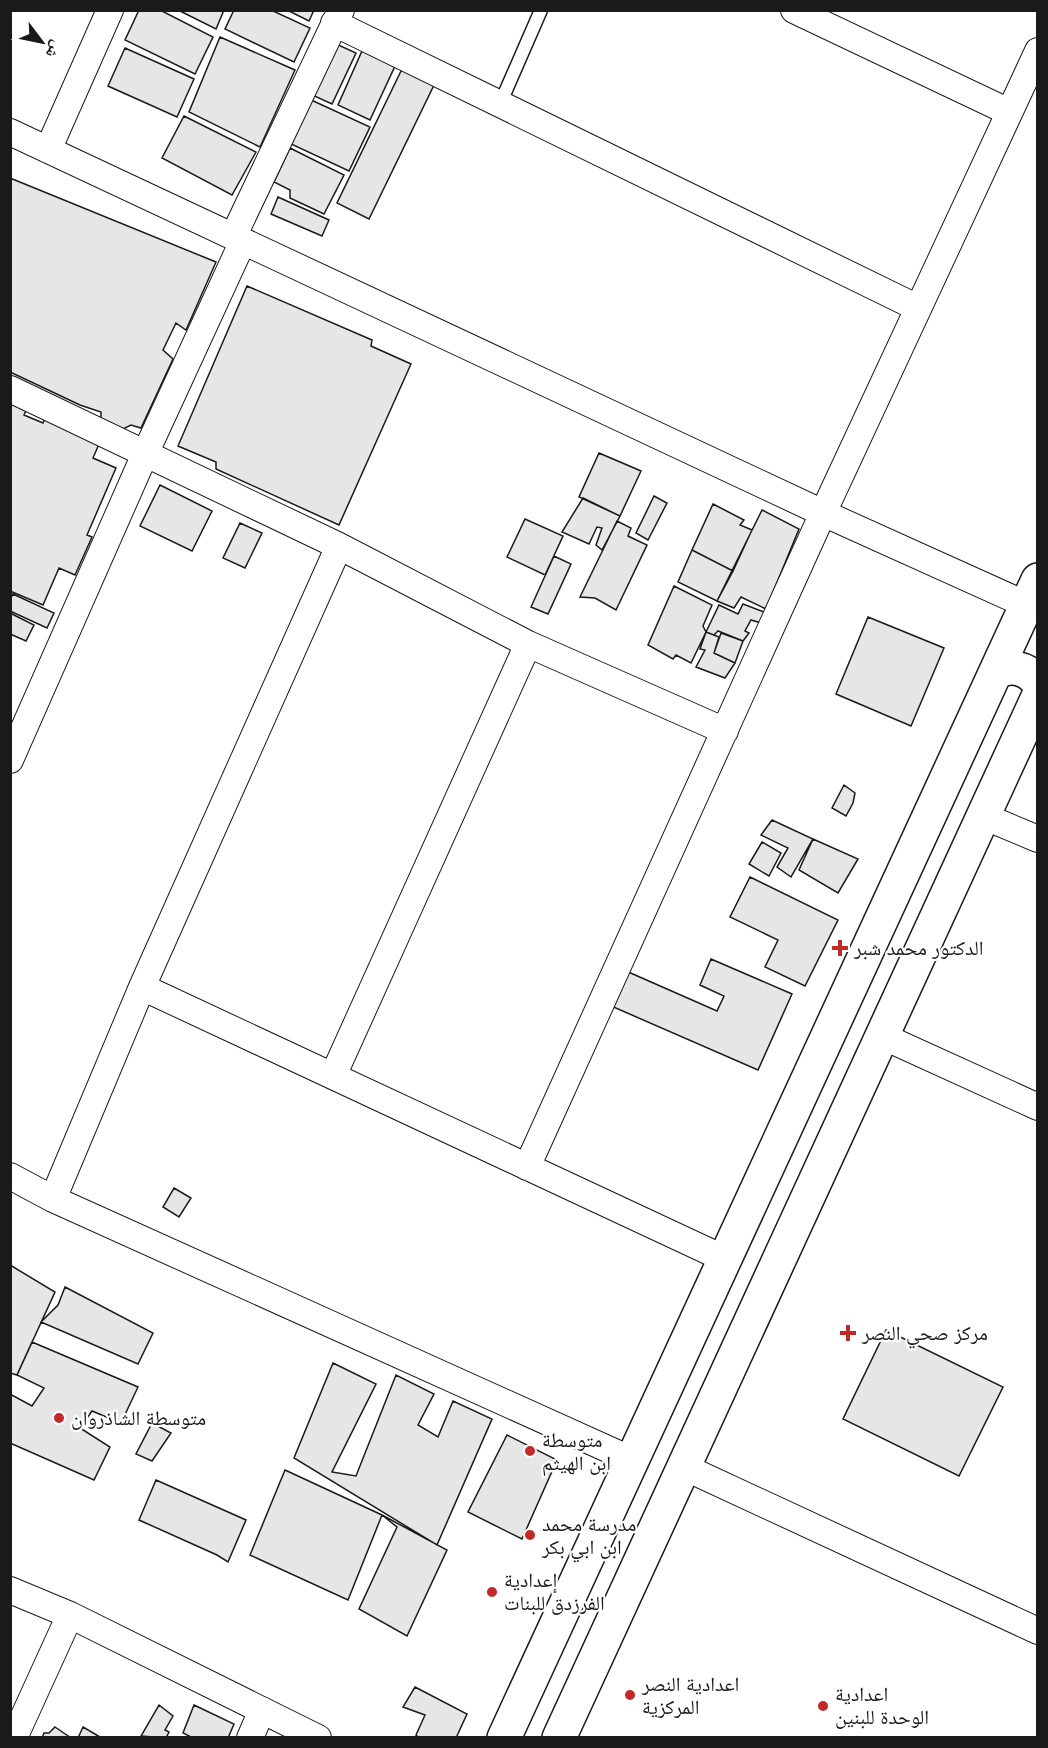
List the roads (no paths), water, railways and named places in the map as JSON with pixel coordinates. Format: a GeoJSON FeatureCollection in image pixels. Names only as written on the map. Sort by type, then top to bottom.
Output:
{"type":"FeatureCollection","features":[{"type":"Feature","properties":{"kind":"street"},"geometry":{"type":"LineString","coordinates":[[48,150],[110,10]]}},
{"type":"Feature","properties":{"kind":"street"},"geometry":{"type":"LineString","coordinates":[[794,10],[1009,112]]}},
{"type":"Feature","properties":{"kind":"street"},"geometry":{"type":"LineString","coordinates":[[10,760],[337,17],[500,104],[918,308]]}},
{"type":"Feature","properties":{"kind":"street"},"geometry":{"type":"LineString","coordinates":[[527,1167],[823,513],[1038,51]]}},
{"type":"Feature","properties":{"kind":"street"},"geometry":{"type":"LineString","coordinates":[[10,132],[823,513],[1034,598],[994,674],[504,1737]]}},
{"type":"Feature","properties":{"kind":"street"},"geometry":{"type":"LineString","coordinates":[[10,389],[339,546],[528,644],[725,731]]}},
{"type":"Feature","properties":{"kind":"street"},"geometry":{"type":"LineString","coordinates":[[53,1199],[142,987],[339,546]]}},
{"type":"Feature","properties":{"kind":"street"},"geometry":{"type":"LineString","coordinates":[[333,1076],[528,644]]}},
{"type":"Feature","properties":{"kind":"street"},"geometry":{"type":"LineString","coordinates":[[994,674],[1009,668],[1022,669],[1038,682]]}},
{"type":"Feature","properties":{"kind":"street"},"geometry":{"type":"LineString","coordinates":[[559,1737],[1038,697]]}},
{"type":"Feature","properties":{"kind":"street"},"geometry":{"type":"LineString","coordinates":[[983,816],[1038,839]]}},
{"type":"Feature","properties":{"kind":"street"},"geometry":{"type":"LineString","coordinates":[[142,987],[725,1259]]}},
{"type":"Feature","properties":{"kind":"street"},"geometry":{"type":"LineString","coordinates":[[882,1036],[1038,1107]]}},
{"type":"Feature","properties":{"kind":"street"},"geometry":{"type":"LineString","coordinates":[[10,1176],[53,1199],[632,1460]]}},
{"type":"Feature","properties":{"kind":"street"},"geometry":{"type":"LineString","coordinates":[[684,1467],[1038,1631]]}},
{"type":"Feature","properties":{"kind":"street"},"geometry":{"type":"LineString","coordinates":[[10,1590],[70,1615],[318,1737]]}},
{"type":"Feature","properties":{"kind":"street"},"geometry":{"type":"LineString","coordinates":[[14,1737],[70,1615]]}},
{"type":"Feature","properties":{"kind":"street"},"geometry":{"type":"LineString","coordinates":[[250,1737],[262,1710]]}},
{"type":"Feature","properties":{"kind":"lane"},"geometry":{"type":"LineString","coordinates":[[500,104],[541,10]]}},
{"type":"Feature","properties":{"kind":"place","name":"الدكتور محمد شبر"},"geometry":{"type":"Point","coordinates":[840,948]}},
{"type":"Feature","properties":{"kind":"place","name":"مركز صحي النصر"},"geometry":{"type":"Point","coordinates":[848,1333]}},
{"type":"Feature","properties":{"kind":"place","name":"متوسطة الشاذروان"},"geometry":{"type":"Point","coordinates":[59,1418]}},
{"type":"Feature","properties":{"kind":"place","name":"متوسطة ابن الهيثم"},"geometry":{"type":"Point","coordinates":[530,1451]}},
{"type":"Feature","properties":{"kind":"place","name":"مدرسة محمد ابن ابي بكر"},"geometry":{"type":"Point","coordinates":[530,1535]}},
{"type":"Feature","properties":{"kind":"place","name":"إعدادية الفرزدق للبنات"},"geometry":{"type":"Point","coordinates":[492,1592]}},
{"type":"Feature","properties":{"kind":"place","name":"اعدادية النصر المركزية"},"geometry":{"type":"Point","coordinates":[630,1695]}},
{"type":"Feature","properties":{"kind":"place","name":"اعدادية الوحدة للبنين"},"geometry":{"type":"Point","coordinates":[823,1706]}}]}
